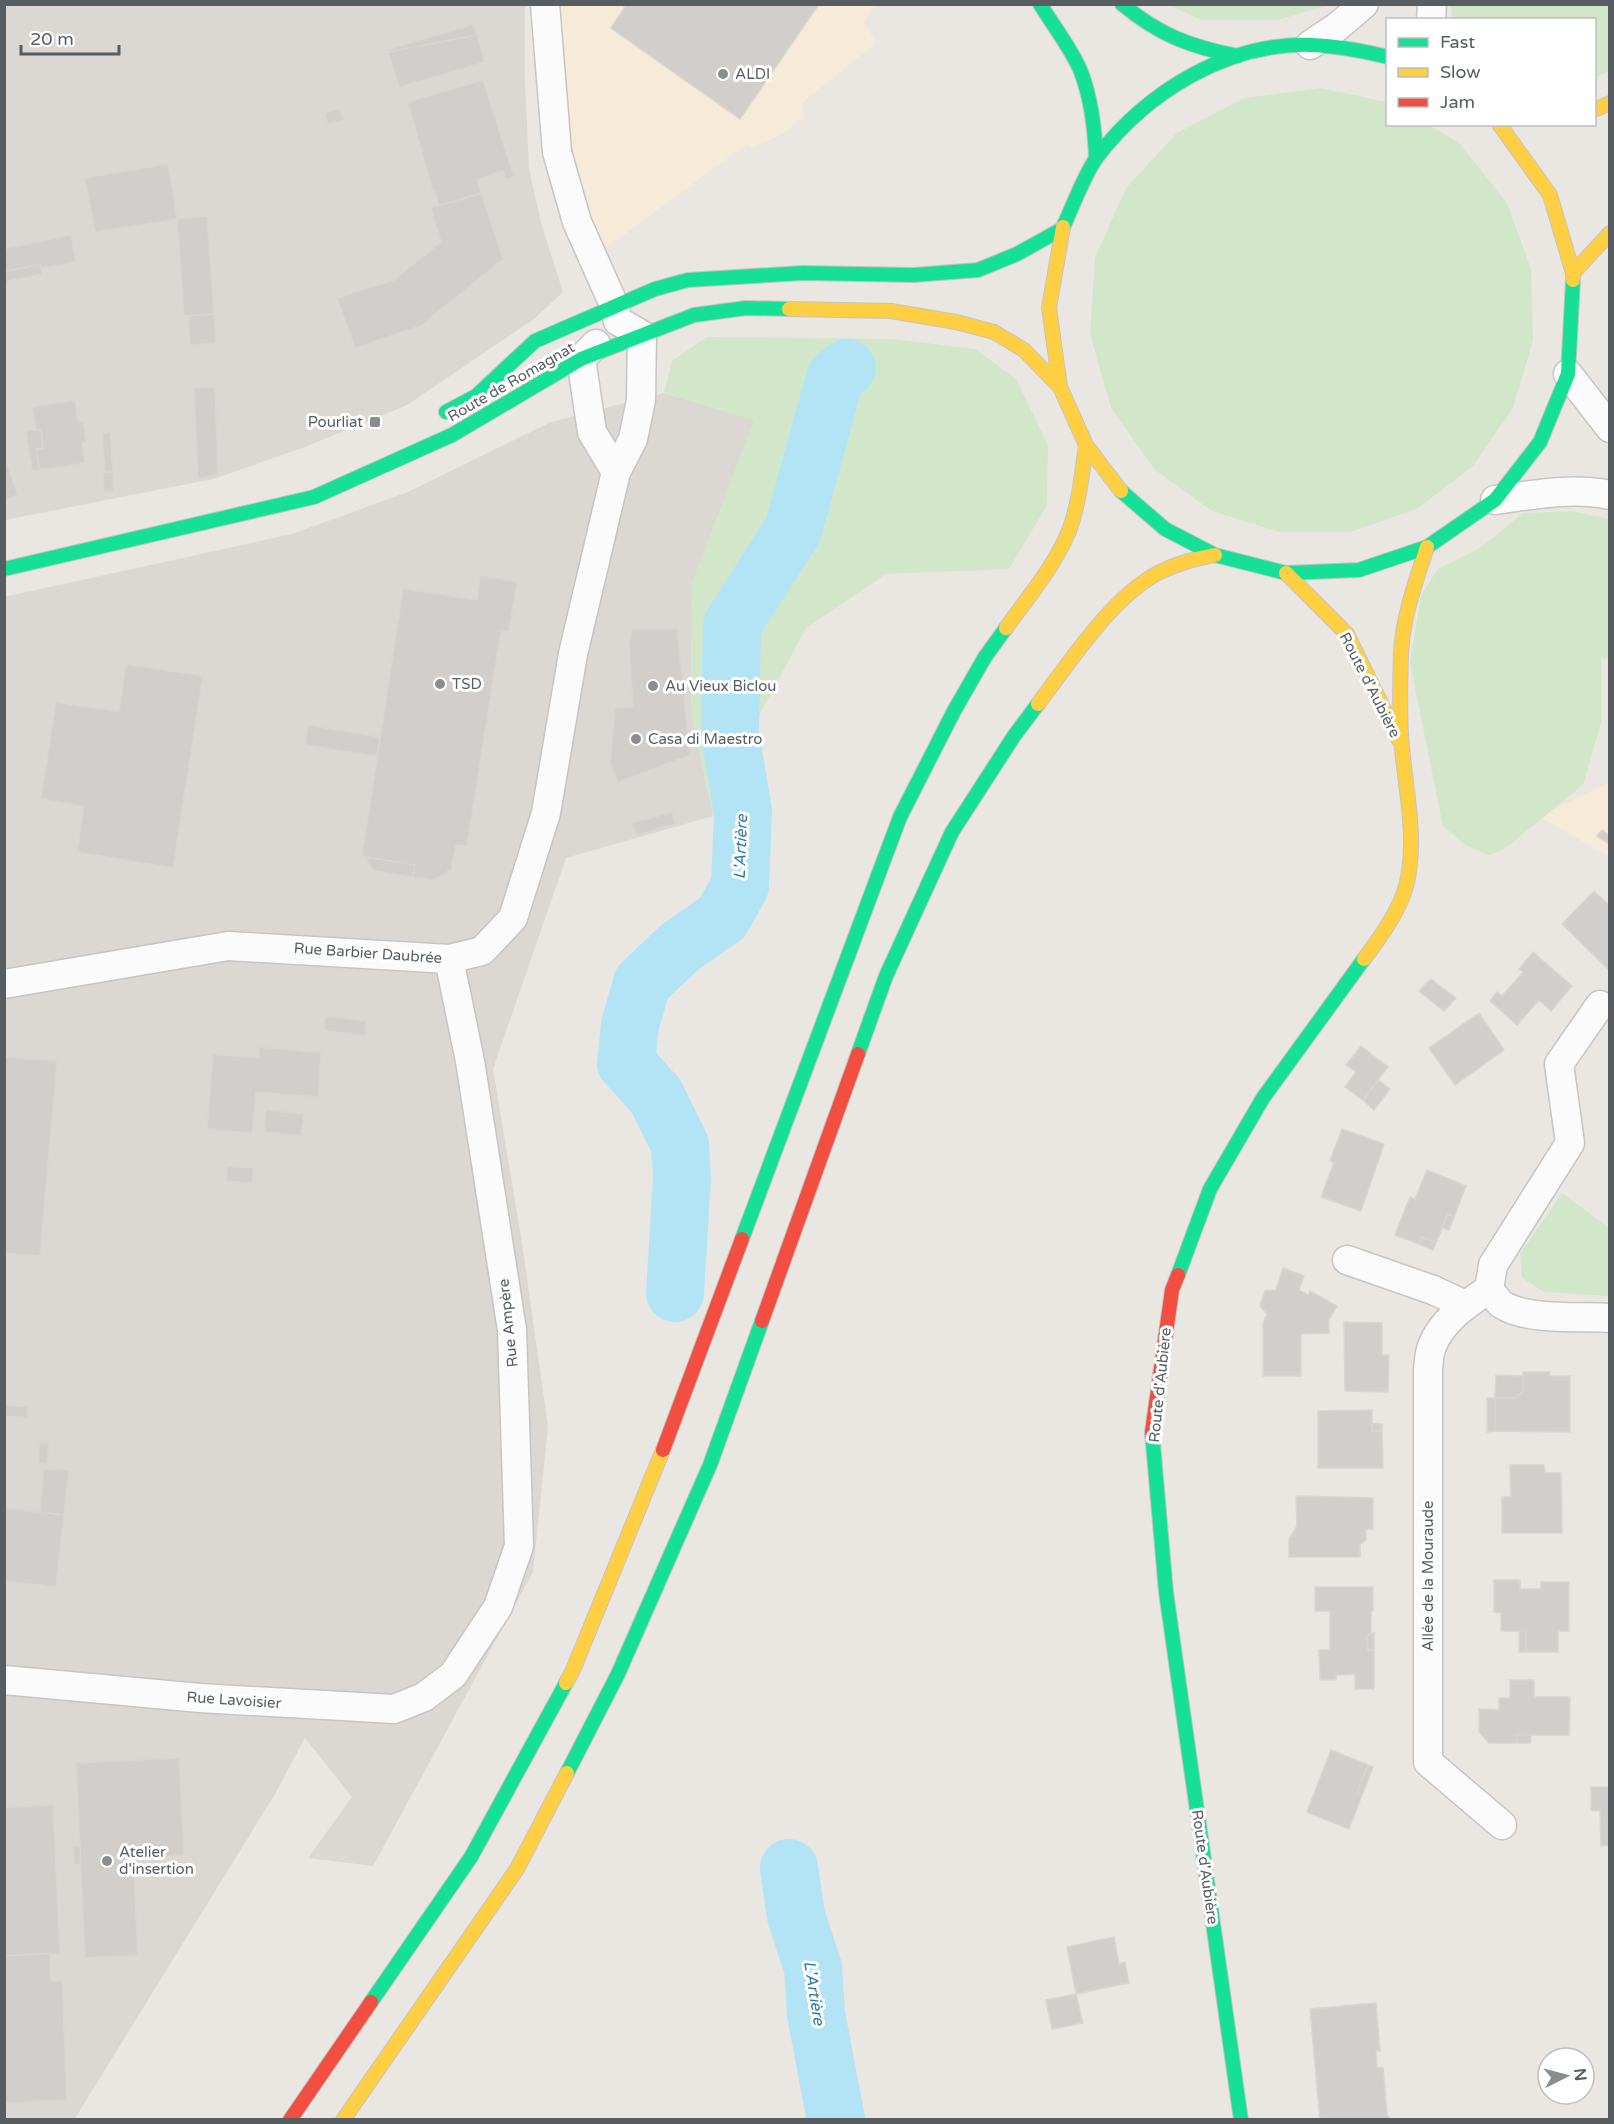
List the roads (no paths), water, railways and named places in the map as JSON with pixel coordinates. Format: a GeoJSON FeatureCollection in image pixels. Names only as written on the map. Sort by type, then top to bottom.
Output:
{"type":"FeatureCollection","features":[{"type":"Feature","properties":{"kind":"main road"},"geometry":{"type":"LineString","coordinates":[[1040,4],[1080,70],[1095,128],[1096,159]]}},
{"type":"Feature","properties":{"kind":"main road"},"geometry":{"type":"LineString","coordinates":[[1122,4],[1142,22],[1168,37],[1197,49],[1238,56]]}},
{"type":"Feature","properties":{"kind":"main road"},"geometry":{"type":"LineString","coordinates":[[1386,57],[1355,49],[1310,45],[1274,48],[1238,56],[1183,79],[1135,114],[1096,159],[1062,229],[1049,308],[1060,387],[1086,445],[1121,491],[1165,528],[1215,555],[1286,573],[1359,570],[1427,548],[1495,500],[1540,442],[1568,374],[1573,273],[1550,195],[1501,126]]}},
{"type":"Feature","properties":{"kind":"main road"},"geometry":{"type":"LineString","coordinates":[[1596,109],[1610,103]]}},
{"type":"Feature","properties":{"kind":"main road"},"geometry":{"type":"LineString","coordinates":[[803,273],[914,275],[978,270],[1017,254],[1062,229]]}},
{"type":"Feature","properties":{"kind":"main road"},"geometry":{"type":"LineString","coordinates":[[1573,273],[1610,233]]}},
{"type":"Feature","properties":{"kind":"main road","name":"Route de Romagnat"},"geometry":{"type":"LineString","coordinates":[[438,416],[476,396],[535,341],[625,321],[746,308],[891,311],[994,332],[1024,350],[1060,387]]}},
{"type":"Feature","properties":{"kind":"main road","name":"Route de Romagnat"},"geometry":{"type":"LineString","coordinates":[[4,569],[284,505],[350,483],[452,435],[581,359]]}},
{"type":"Feature","properties":{"kind":"main road"},"geometry":{"type":"LineString","coordinates":[[290,2120],[471,1857],[573,1670],[660,1458],[900,817],[954,711],[985,657],[1056,558],[1069,530],[1078,500],[1086,445]]}},
{"type":"Feature","properties":{"kind":"main road","name":"Route d'Aubière"},"geometry":{"type":"LineString","coordinates":[[1241,2120],[1166,1592],[1152,1435],[1172,1290],[1210,1189],[1263,1098],[1384,932],[1404,892],[1410,856],[1410,803],[1402,747],[1401,651],[1410,598],[1427,548]]}},
{"type":"Feature","properties":{"kind":"main road"},"geometry":{"type":"LineString","coordinates":[[344,2120],[517,1869],[618,1674],[710,1465],[886,976],[952,832],[1014,736],[1084,643],[1114,609],[1156,574],[1182,562],[1215,555]]}},
{"type":"Feature","properties":{"kind":"main road","name":"Route d'Aubière"},"geometry":{"type":"LineString","coordinates":[[1286,573],[1347,634],[1402,747]]}},
{"type":"Feature","properties":{"kind":"street"},"geometry":{"type":"LineString","coordinates":[[545,4],[557,152],[577,222],[625,321]]}},
{"type":"Feature","properties":{"kind":"street"},"geometry":{"type":"LineString","coordinates":[[1310,45],[1337,27],[1364,4]]}},
{"type":"Feature","properties":{"kind":"street"},"geometry":{"type":"LineString","coordinates":[[616,472],[592,432],[581,359],[625,321],[689,293],[803,273]]}},
{"type":"Feature","properties":{"kind":"street","name":"Rue Barbier Daubrée"},"geometry":{"type":"LineString","coordinates":[[4,984],[228,946],[449,959],[482,951],[513,918],[546,813],[573,654],[616,472],[633,439],[641,400],[625,321]]}},
{"type":"Feature","properties":{"kind":"street"},"geometry":{"type":"LineString","coordinates":[[1568,374],[1610,428]]}},
{"type":"Feature","properties":{"kind":"street"},"geometry":{"type":"LineString","coordinates":[[1495,500],[1563,491],[1610,495]]}},
{"type":"Feature","properties":{"kind":"street","name":"Rue Ampère"},"geometry":{"type":"LineString","coordinates":[[449,959],[470,1061],[512,1330],[519,1546],[498,1607],[453,1675]]}},
{"type":"Feature","properties":{"kind":"street"},"geometry":{"type":"LineString","coordinates":[[1600,1005],[1559,1064],[1570,1143],[1493,1265],[1489,1289],[1500,1303],[1513,1310],[1537,1315],[1610,1318]]}},
{"type":"Feature","properties":{"kind":"street"},"geometry":{"type":"LineString","coordinates":[[1347,1260],[1433,1290],[1465,1305]]}},
{"type":"Feature","properties":{"kind":"street","name":"Allée de la Mouraude"},"geometry":{"type":"LineString","coordinates":[[1489,1289],[1465,1305],[1442,1328],[1431,1347],[1428,1369],[1428,1762],[1502,1825]]}},
{"type":"Feature","properties":{"kind":"street","name":"Rue Lavoisier"},"geometry":{"type":"LineString","coordinates":[[4,1680],[200,1698],[394,1709],[424,1697],[453,1675]]}},
{"type":"Feature","properties":{"kind":"waterway","name":"L'Artière"},"geometry":{"type":"LineString","coordinates":[[675,1293],[682,1177],[680,1145],[656,1096],[626,1063],[630,1025],[642,983],[680,947],[722,918],[740,886],[743,812],[730,734],[732,625],[793,530],[835,378],[847,368]]}},
{"type":"Feature","properties":{"kind":"waterway","name":"L'Artière"},"geometry":{"type":"LineString","coordinates":[[789,1868],[796,1916],[813,1968],[816,2014],[836,2120]]}},
{"type":"Feature","properties":{"kind":"place","name":"ALDI"},"geometry":{"type":"Point","coordinates":[723,74]}},
{"type":"Feature","properties":{"kind":"place","name":"Pourliat"},"geometry":{"type":"Point","coordinates":[375,422]}},
{"type":"Feature","properties":{"kind":"place","name":"TSD"},"geometry":{"type":"Point","coordinates":[440,684]}},
{"type":"Feature","properties":{"kind":"place","name":"Au Vieux Biclou"},"geometry":{"type":"Point","coordinates":[653,686]}},
{"type":"Feature","properties":{"kind":"place","name":"Casa di Maestro"},"geometry":{"type":"Point","coordinates":[636,739]}},
{"type":"Feature","properties":{"kind":"place","name":"Atelier d'insertion"},"geometry":{"type":"Point","coordinates":[107,1861]}}]}
